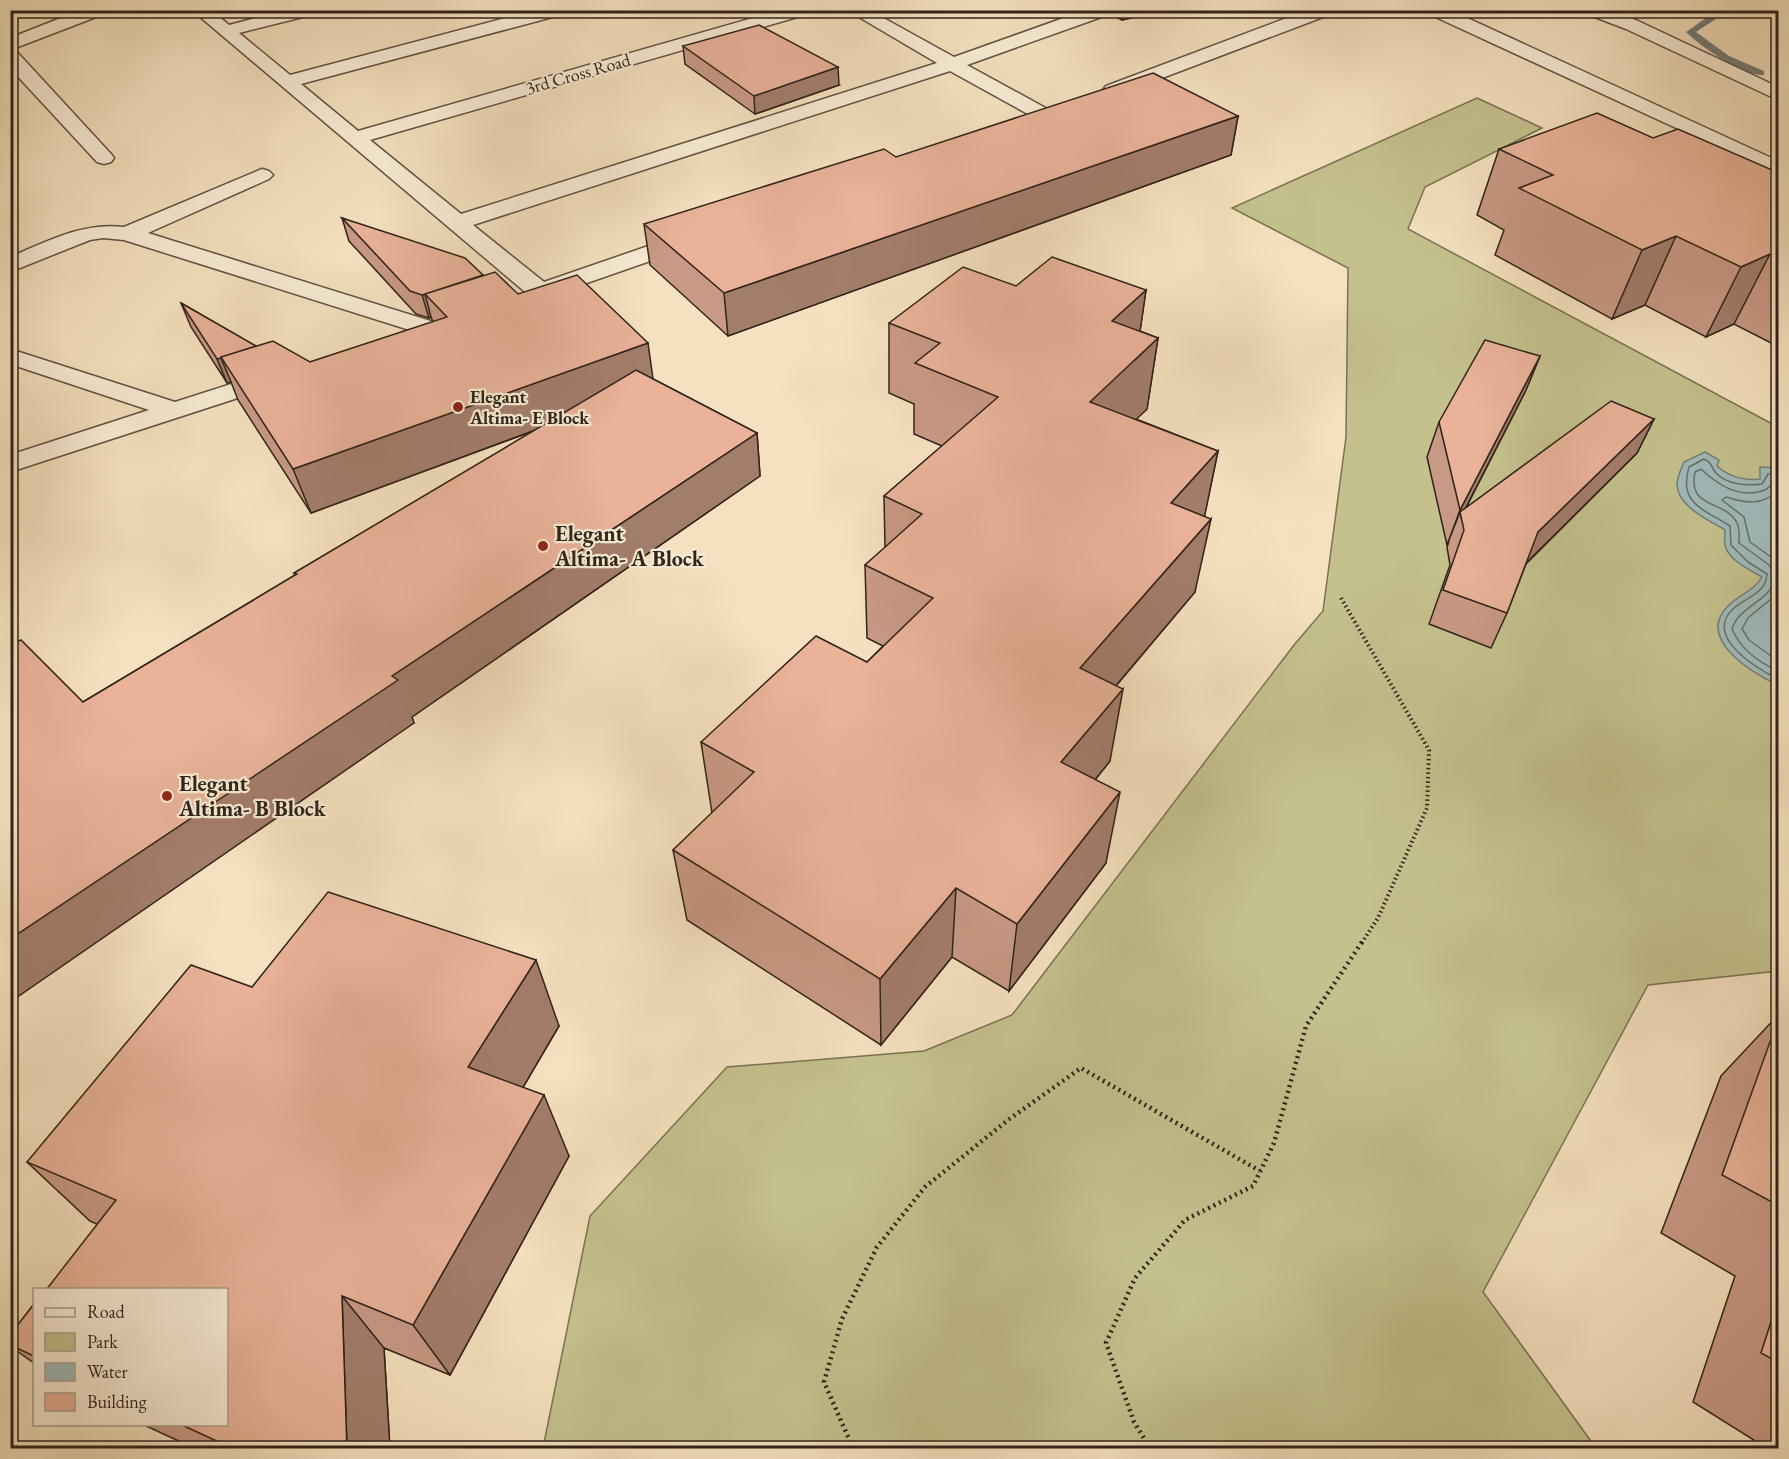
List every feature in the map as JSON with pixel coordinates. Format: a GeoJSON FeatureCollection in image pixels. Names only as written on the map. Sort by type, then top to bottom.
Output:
{"type":"FeatureCollection","features":[{"type":"Feature","properties":{"kind":"street"},"geometry":{"type":"LineString","coordinates":[[10,45],[98,10]]}},
{"type":"Feature","properties":{"kind":"street"},"geometry":{"type":"LineString","coordinates":[[200,10],[541,292]]}},
{"type":"Feature","properties":{"kind":"street"},"geometry":{"type":"LineString","coordinates":[[225,31],[309,10]]}},
{"type":"Feature","properties":{"kind":"street"},"geometry":{"type":"LineString","coordinates":[[286,82],[558,10]]}},
{"type":"Feature","properties":{"kind":"street","name":"3rd Cross Road"},"geometry":{"type":"LineString","coordinates":[[354,138],[802,10]]}},
{"type":"Feature","properties":{"kind":"street"},"geometry":{"type":"LineString","coordinates":[[855,10],[1044,115]]}},
{"type":"Feature","properties":{"kind":"street"},"geometry":{"type":"LineString","coordinates":[[456,223],[952,64],[1104,10]]}},
{"type":"Feature","properties":{"kind":"street"},"geometry":{"type":"LineString","coordinates":[[1089,98],[1325,10]]}},
{"type":"Feature","properties":{"kind":"street"},"geometry":{"type":"LineString","coordinates":[[1435,10],[1779,169]]}},
{"type":"Feature","properties":{"kind":"street"},"geometry":{"type":"LineString","coordinates":[[1593,10],[1632,25],[1779,94]]}},
{"type":"Feature","properties":{"kind":"street"},"geometry":{"type":"LineString","coordinates":[[10,56],[104,158]]}},
{"type":"Feature","properties":{"kind":"street"},"geometry":{"type":"LineString","coordinates":[[1756,84],[1779,77]]}},
{"type":"Feature","properties":{"kind":"street"},"geometry":{"type":"LineString","coordinates":[[1022,123],[1066,107]]}},
{"type":"Feature","properties":{"kind":"street"},"geometry":{"type":"LineString","coordinates":[[127,234],[262,175]]}},
{"type":"Feature","properties":{"kind":"street"},"geometry":{"type":"LineString","coordinates":[[10,265],[84,235],[103,231],[127,234],[428,328]]}},
{"type":"Feature","properties":{"kind":"street"},"geometry":{"type":"LineString","coordinates":[[518,299],[712,231]]}},
{"type":"Feature","properties":{"kind":"street"},"geometry":{"type":"LineString","coordinates":[[394,339],[450,321]]}},
{"type":"Feature","properties":{"kind":"street"},"geometry":{"type":"LineString","coordinates":[[10,356],[174,410]]}},
{"type":"Feature","properties":{"kind":"street"},"geometry":{"type":"LineString","coordinates":[[10,464],[293,372]]}},
{"type":"Feature","properties":{"kind":"path"},"geometry":{"type":"LineString","coordinates":[[1150,1449],[1134,1422],[1106,1343],[1135,1278],[1185,1220],[1253,1186],[1275,1143],[1306,1026],[1378,918],[1427,808],[1429,750],[1341,598]]}},
{"type":"Feature","properties":{"kind":"path"},"geometry":{"type":"LineString","coordinates":[[853,1449],[824,1382],[842,1319],[877,1247],[925,1187],[1008,1120],[1081,1068],[1260,1171]]}},
{"type":"Feature","properties":{"kind":"green space"},"geometry":{"type":"Polygon","coordinates":[[[1477,98],[1542,128],[1425,187],[1408,229],[1778,427],[1778,971],[1648,985],[1483,1292],[1596,1448],[543,1448],[590,1216],[727,1067],[924,1051],[1012,1015],[1294,645],[1323,611],[1346,437],[1348,268],[1232,208],[1477,98]]]}},
{"type":"Feature","properties":{"kind":"water"},"geometry":{"type":"Polygon","coordinates":[[[1705,452],[1719,460],[1717,466],[1722,470],[1743,479],[1760,479],[1760,467],[1778,468],[1778,685],[1743,664],[1723,643],[1719,632],[1719,619],[1727,607],[1755,586],[1762,577],[1730,555],[1725,545],[1725,530],[1695,512],[1679,493],[1677,485],[1684,462],[1705,452]]]}},
{"type":"Feature","properties":{"kind":"building"},"geometry":{"type":"Polygon","coordinates":[[[759,25],[838,67],[754,96],[683,46],[759,25]]]}},
{"type":"Feature","properties":{"kind":"building"},"geometry":{"type":"Polygon","coordinates":[[[1153,73],[1238,116],[724,293],[644,224],[884,149],[896,157],[1153,73]]]}},
{"type":"Feature","properties":{"kind":"building"},"geometry":{"type":"Polygon","coordinates":[[[1597,113],[1653,138],[1678,129],[1779,173],[1779,258],[1770,254],[1741,267],[1676,236],[1642,250],[1519,188],[1553,175],[1499,149],[1597,113]]]}},
{"type":"Feature","properties":{"kind":"building"},"geometry":{"type":"Polygon","coordinates":[[[342,218],[465,258],[483,275],[422,295],[410,291],[342,218]]]}},
{"type":"Feature","properties":{"kind":"building"},"geometry":{"type":"Polygon","coordinates":[[[1052,257],[1146,290],[1112,321],[1158,338],[1090,402],[1218,451],[1171,503],[1211,519],[1080,668],[1123,689],[1061,762],[1120,792],[1017,924],[956,888],[880,979],[673,850],[754,772],[701,742],[816,636],[867,662],[933,598],[865,565],[922,514],[884,496],[998,397],[915,363],[940,343],[889,323],[963,267],[1016,286],[1052,257]]]}},
{"type":"Feature","properties":{"kind":"building"},"geometry":{"type":"Polygon","coordinates":[[[495,272],[518,294],[577,275],[648,343],[293,469],[221,357],[273,341],[310,362],[447,317],[425,294],[495,272]]]}},
{"type":"Feature","properties":{"kind":"building"},"geometry":{"type":"Polygon","coordinates":[[[181,303],[256,346],[217,359],[181,303]]]}},
{"type":"Feature","properties":{"kind":"building"},"geometry":{"type":"Polygon","coordinates":[[[1485,340],[1540,356],[1460,510],[1439,422],[1485,340]]]}},
{"type":"Feature","properties":{"kind":"building"},"geometry":{"type":"Polygon","coordinates":[[[636,370],[757,433],[392,676],[398,680],[10,939],[10,645],[21,640],[83,702],[297,574],[294,573],[636,370]]]}},
{"type":"Feature","properties":{"kind":"building"},"geometry":{"type":"Polygon","coordinates":[[[1611,401],[1654,419],[1538,532],[1507,613],[1443,590],[1464,530],[1460,512],[1611,401]]]}},
{"type":"Feature","properties":{"kind":"building"},"geometry":{"type":"Polygon","coordinates":[[[328,892],[536,960],[468,1067],[544,1095],[413,1325],[342,1296],[347,1449],[220,1449],[221,1443],[184,1426],[228,1426],[228,1288],[48,1288],[116,1200],[27,1162],[191,965],[252,987],[328,892]]]}},
{"type":"Feature","properties":{"kind":"building"},"geometry":{"type":"Polygon","coordinates":[[[1779,1017],[1779,1206],[1722,1175],[1779,1017]]]}},
{"type":"Feature","properties":{"kind":"building"},"geometry":{"type":"Polygon","coordinates":[[[1779,1297],[1779,1363],[1761,1353],[1779,1297]]]}},
{"type":"Feature","properties":{"kind":"building"},"geometry":{"type":"Polygon","coordinates":[[[33,1305],[33,1356],[10,1345],[10,1335],[33,1305]]]}},
{"type":"Feature","properties":{"kind":"waterway"},"geometry":{"type":"LineString","coordinates":[[1731,10],[1716,15],[1690,32],[1726,58],[1761,73]]}},
{"type":"Feature","properties":{"kind":"place","name":"Elegant Altima- E Block"},"geometry":{"type":"Point","coordinates":[458,407]}},
{"type":"Feature","properties":{"kind":"place","name":"Elegant Altima- A Block"},"geometry":{"type":"Point","coordinates":[543,546]}},
{"type":"Feature","properties":{"kind":"place","name":"Elegant Altima- B Block"},"geometry":{"type":"Point","coordinates":[167,796]}}]}
